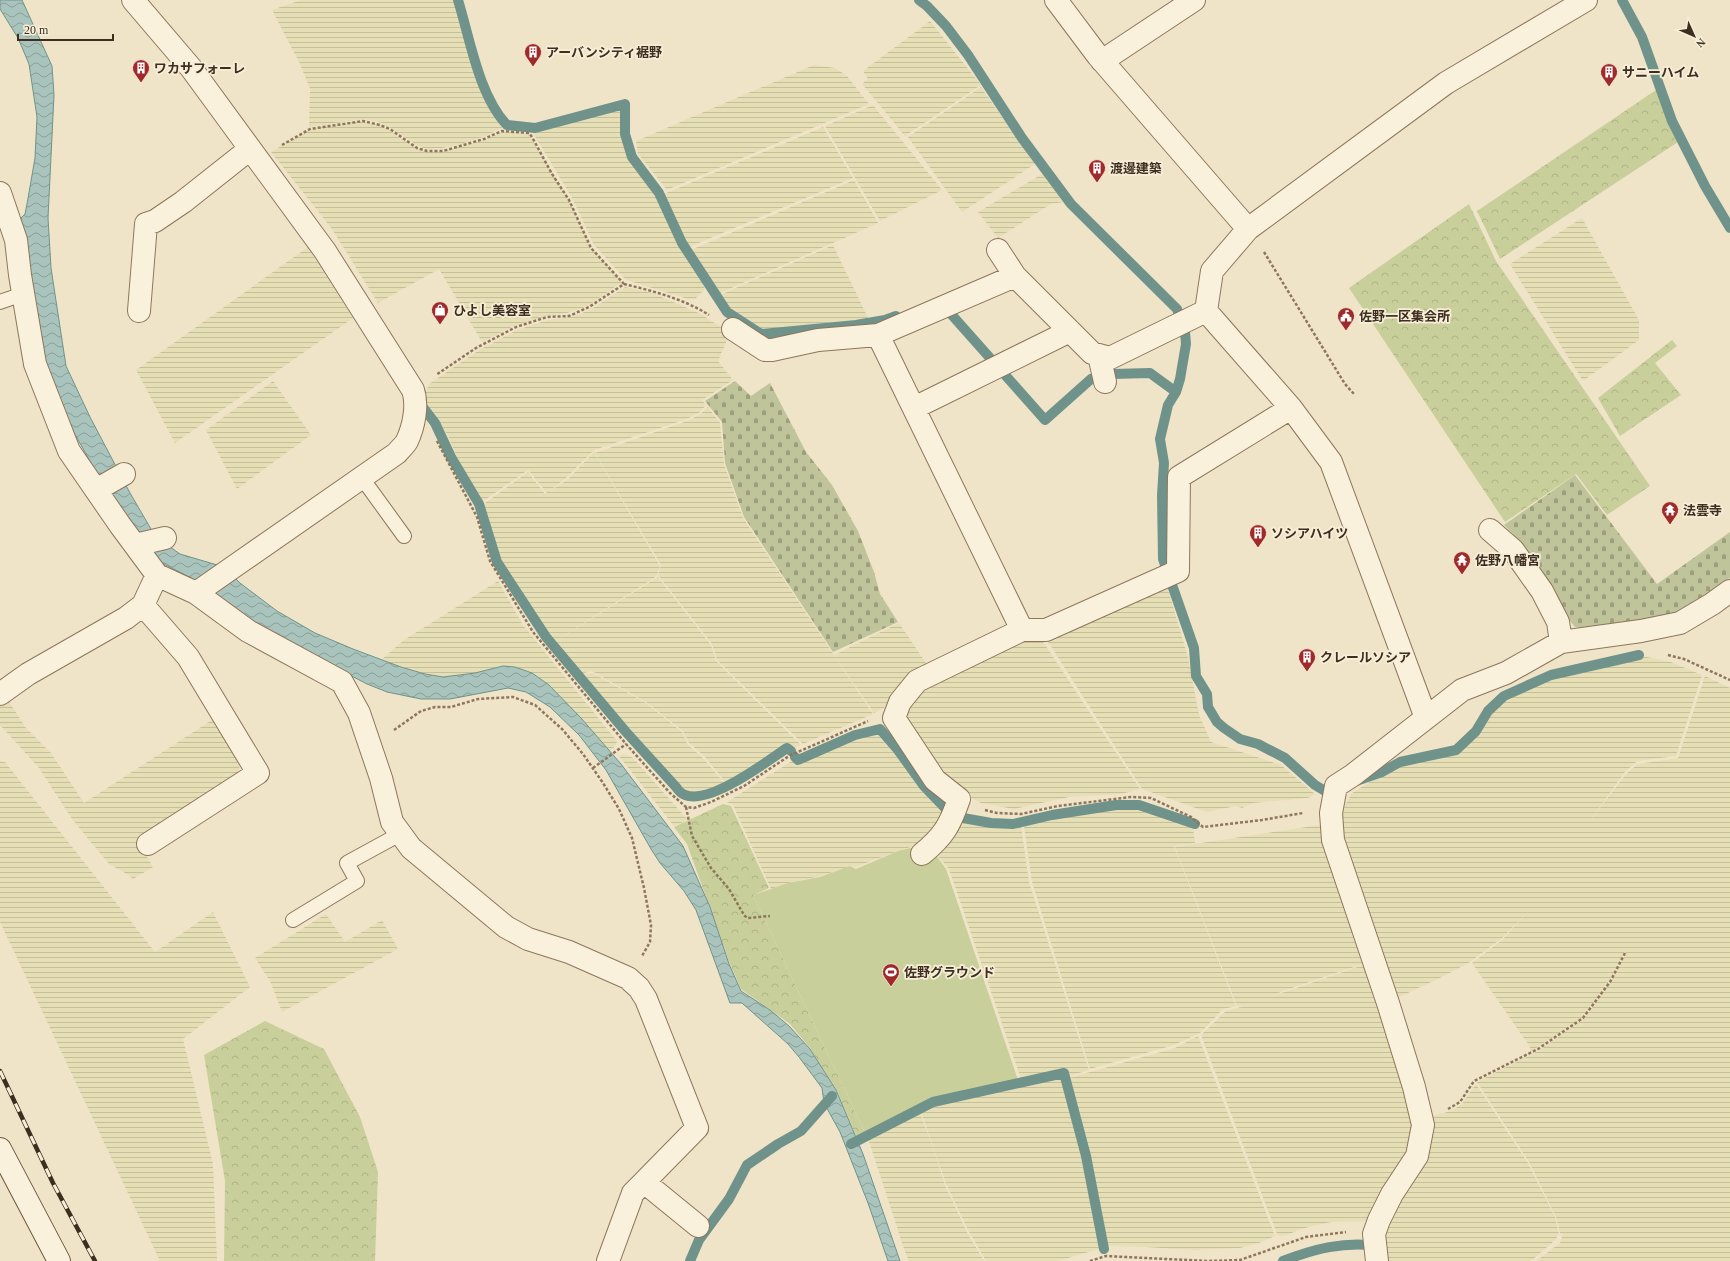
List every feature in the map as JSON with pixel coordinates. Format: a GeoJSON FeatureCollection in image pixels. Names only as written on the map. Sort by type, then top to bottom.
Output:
{"type":"FeatureCollection","features":[{"type":"Feature","properties":{"kind":"street"},"geometry":{"type":"LineString","coordinates":[[133,0],[191,68],[325,251],[414,400],[407,441],[397,453],[196,593]]}},
{"type":"Feature","properties":{"kind":"street"},"geometry":{"type":"LineString","coordinates":[[1056,0],[1102,61],[1248,229]]}},
{"type":"Feature","properties":{"kind":"street"},"geometry":{"type":"LineString","coordinates":[[1102,61],[1194,0]]}},
{"type":"Feature","properties":{"kind":"street"},"geometry":{"type":"LineString","coordinates":[[1426,718],[1331,462],[1291,408],[1206,311],[1212,271],[1248,229],[1446,83],[1586,0]]}},
{"type":"Feature","properties":{"kind":"street"},"geometry":{"type":"LineString","coordinates":[[139,311],[146,224],[155,221],[253,154]]}},
{"type":"Feature","properties":{"kind":"street"},"geometry":{"type":"LineString","coordinates":[[0,193],[16,240],[23,294],[35,364],[69,451],[157,575],[196,593],[248,631],[342,682],[359,713],[381,778],[392,822],[411,848],[506,927],[528,939],[569,952],[628,978],[639,988],[646,998],[697,1128],[633,1193],[608,1261]]}},
{"type":"Feature","properties":{"kind":"street"},"geometry":{"type":"LineString","coordinates":[[998,250],[1015,276],[1092,353],[1110,358],[1206,311]]}},
{"type":"Feature","properties":{"kind":"street"},"geometry":{"type":"LineString","coordinates":[[734,329],[765,350],[772,350],[818,340],[878,335],[1015,276]]}},
{"type":"Feature","properties":{"kind":"street"},"geometry":{"type":"LineString","coordinates":[[914,408],[1070,331]]}},
{"type":"Feature","properties":{"kind":"street"},"geometry":{"type":"LineString","coordinates":[[878,335],[1022,630]]}},
{"type":"Feature","properties":{"kind":"street"},"geometry":{"type":"LineString","coordinates":[[1099,355],[1105,382]]}},
{"type":"Feature","properties":{"kind":"street"},"geometry":{"type":"LineString","coordinates":[[922,854],[939,840],[956,808],[935,780],[894,718],[900,702],[917,681],[1022,630],[1046,630],[1178,571],[1179,477],[1291,408]]}},
{"type":"Feature","properties":{"kind":"street"},"geometry":{"type":"LineString","coordinates":[[96,490],[124,474]]}},
{"type":"Feature","properties":{"kind":"street"},"geometry":{"type":"LineString","coordinates":[[1490,530],[1513,550],[1542,591],[1558,622],[1561,642]]}},
{"type":"Feature","properties":{"kind":"street"},"geometry":{"type":"LineString","coordinates":[[135,545],[165,538]]}},
{"type":"Feature","properties":{"kind":"street"},"geometry":{"type":"LineString","coordinates":[[0,694],[28,674],[126,618],[143,605],[157,575]]}},
{"type":"Feature","properties":{"kind":"street"},"geometry":{"type":"LineString","coordinates":[[1377,1261],[1374,1234],[1392,1194],[1416,1156],[1423,1125],[1414,1087],[1388,1003],[1333,840],[1331,813],[1336,786],[1353,775],[1462,690],[1506,673],[1561,642],[1641,631],[1680,623],[1712,604],[1730,591]]}},
{"type":"Feature","properties":{"kind":"street"},"geometry":{"type":"LineString","coordinates":[[143,605],[188,657],[258,773],[148,844]]}},
{"type":"Feature","properties":{"kind":"street"},"geometry":{"type":"LineString","coordinates":[[0,1149],[59,1261]]}},
{"type":"Feature","properties":{"kind":"street"},"geometry":{"type":"LineString","coordinates":[[644,1182],[698,1226]]}},
{"type":"Feature","properties":{"kind":"lane"},"geometry":{"type":"LineString","coordinates":[[0,302],[23,294]]}},
{"type":"Feature","properties":{"kind":"lane"},"geometry":{"type":"LineString","coordinates":[[362,478],[404,536]]}},
{"type":"Feature","properties":{"kind":"lane"},"geometry":{"type":"LineString","coordinates":[[293,920],[357,881],[347,863],[400,834]]}},
{"type":"Feature","properties":{"kind":"path"},"geometry":{"type":"LineString","coordinates":[[253,154],[310,129],[363,121],[380,124],[390,129],[417,148],[427,151],[443,151],[484,139],[502,131],[529,133],[570,200],[591,248],[624,284],[653,290],[701,310],[734,329]]}},
{"type":"Feature","properties":{"kind":"path"},"geometry":{"type":"LineString","coordinates":[[1266,255],[1345,384],[1354,394]]}},
{"type":"Feature","properties":{"kind":"path"},"geometry":{"type":"LineString","coordinates":[[624,284],[590,307],[569,316],[547,317],[516,327],[476,348],[414,400],[464,490],[477,517],[490,562],[533,632],[626,744],[670,793],[686,807],[694,808],[711,802],[744,786],[789,756],[877,717],[894,718]]}},
{"type":"Feature","properties":{"kind":"path"},"geometry":{"type":"LineString","coordinates":[[371,748],[421,711],[435,707],[452,707],[478,699],[513,697],[535,705],[562,729],[593,768],[618,809],[632,838],[651,925],[650,942],[628,978]]}},
{"type":"Feature","properties":{"kind":"path"},"geometry":{"type":"LineString","coordinates":[[593,768],[626,744]]}},
{"type":"Feature","properties":{"kind":"path"},"geometry":{"type":"LineString","coordinates":[[956,808],[971,806],[997,813],[1021,814],[1058,806],[1124,798],[1151,798],[1191,817],[1203,827],[1262,820],[1305,812],[1331,813]]}},
{"type":"Feature","properties":{"kind":"path"},"geometry":{"type":"LineString","coordinates":[[686,807],[692,836],[711,868],[729,888],[744,915],[748,918],[770,916]]}},
{"type":"Feature","properties":{"kind":"path"},"geometry":{"type":"LineString","coordinates":[[1421,1116],[1449,1109],[1460,1102],[1474,1081],[1538,1049],[1583,1018],[1610,982],[1625,953]]}},
{"type":"Feature","properties":{"kind":"path"},"geometry":{"type":"LineString","coordinates":[[1090,1261],[1106,1256],[1192,1260],[1240,1260],[1306,1237],[1359,1231],[1374,1234]]}},
{"type":"Feature","properties":{"kind":"shaded area"},"geometry":{"type":"Polygon","coordinates":[[[301,0],[454,0],[481,91],[502,128],[483,137],[458,145],[426,149],[418,146],[382,123],[364,119],[309,127],[310,88],[299,62],[272,10],[301,0]]]}},
{"type":"Feature","properties":{"kind":"shaded area"},"geometry":{"type":"Polygon","coordinates":[[[930,21],[981,85],[905,136],[862,84],[868,79],[863,71],[930,21]]]}},
{"type":"Feature","properties":{"kind":"shaded area"},"geometry":{"type":"Polygon","coordinates":[[[814,65],[835,68],[847,76],[869,104],[667,190],[638,154],[636,141],[814,65]]]}},
{"type":"Feature","properties":{"kind":"shaded area"},"geometry":{"type":"Polygon","coordinates":[[[981,87],[1035,164],[962,212],[908,137],[981,87]]]}},
{"type":"Feature","properties":{"kind":"shaded area"},"geometry":{"type":"Polygon","coordinates":[[[873,105],[942,190],[880,221],[825,126],[873,105]]]}},
{"type":"Feature","properties":{"kind":"shaded area"},"geometry":{"type":"Polygon","coordinates":[[[623,107],[624,137],[630,157],[658,193],[680,245],[705,283],[704,290],[695,299],[688,299],[626,280],[594,245],[572,198],[533,133],[623,107]]]}},
{"type":"Feature","properties":{"kind":"shaded area"},"geometry":{"type":"Polygon","coordinates":[[[353,122],[380,125],[417,149],[427,152],[443,151],[459,147],[485,140],[502,132],[528,133],[569,200],[591,248],[622,282],[588,306],[567,313],[547,316],[516,325],[482,342],[439,269],[378,303],[332,229],[271,152],[310,129],[353,122]]]}},
{"type":"Feature","properties":{"kind":"shaded area"},"geometry":{"type":"Polygon","coordinates":[[[823,127],[853,178],[689,247],[664,194],[823,127]]]}},
{"type":"Feature","properties":{"kind":"shaded area"},"geometry":{"type":"Polygon","coordinates":[[[1042,174],[1063,202],[1051,204],[998,238],[978,212],[1042,174]]]}},
{"type":"Feature","properties":{"kind":"shaded area"},"geometry":{"type":"Polygon","coordinates":[[[854,180],[878,223],[718,294],[691,250],[854,180]]]}},
{"type":"Feature","properties":{"kind":"shaded area"},"geometry":{"type":"Polygon","coordinates":[[[1582,218],[1639,320],[1639,340],[1583,381],[1510,264],[1582,218]]]}},
{"type":"Feature","properties":{"kind":"shaded area"},"geometry":{"type":"Polygon","coordinates":[[[833,245],[868,318],[764,330],[730,309],[720,295],[833,245]]]}},
{"type":"Feature","properties":{"kind":"shaded area"},"geometry":{"type":"Polygon","coordinates":[[[308,247],[353,318],[175,443],[136,370],[308,247]]]}},
{"type":"Feature","properties":{"kind":"shaded area"},"geometry":{"type":"Polygon","coordinates":[[[625,287],[652,293],[699,313],[730,333],[718,361],[733,380],[702,400],[706,405],[699,413],[687,419],[594,450],[566,478],[548,492],[567,480],[594,452],[660,566],[657,575],[654,578],[557,640],[553,640],[500,562],[481,506],[528,472],[545,494],[547,493],[528,470],[482,502],[439,421],[422,403],[429,384],[479,350],[517,330],[548,320],[571,317],[590,310],[625,287]]]}},
{"type":"Feature","properties":{"kind":"shaded area"},"geometry":{"type":"Polygon","coordinates":[[[273,381],[311,435],[237,489],[206,430],[273,381]]]}},
{"type":"Feature","properties":{"kind":"shaded area"},"geometry":{"type":"Polygon","coordinates":[[[708,407],[720,423],[724,464],[743,518],[873,714],[803,744],[717,660],[712,644],[658,575],[661,565],[595,453],[687,421],[699,415],[708,407]]]}},
{"type":"Feature","properties":{"kind":"shaded area"},"geometry":{"type":"Polygon","coordinates":[[[658,577],[711,645],[716,661],[801,745],[791,749],[787,746],[727,784],[704,756],[689,743],[683,731],[646,702],[592,671],[580,674],[554,642],[658,577]]]}},
{"type":"Feature","properties":{"kind":"shaded area"},"geometry":{"type":"Polygon","coordinates":[[[498,581],[523,625],[617,741],[616,745],[610,751],[549,685],[503,666],[475,673],[443,677],[425,674],[381,660],[404,640],[498,581]]]}},
{"type":"Feature","properties":{"kind":"shaded area"},"geometry":{"type":"Polygon","coordinates":[[[1166,583],[1188,657],[1199,715],[1211,742],[1281,765],[1315,794],[1308,798],[1253,803],[1242,808],[1236,806],[1207,812],[1142,789],[1045,637],[1166,583]]]}},
{"type":"Feature","properties":{"kind":"shaded area"},"geometry":{"type":"Polygon","coordinates":[[[899,623],[928,666],[889,705],[874,713],[834,655],[899,623]]]}},
{"type":"Feature","properties":{"kind":"shaded area"},"geometry":{"type":"Polygon","coordinates":[[[1024,637],[1042,640],[1140,789],[1121,794],[1069,797],[1014,809],[981,803],[957,790],[916,741],[906,712],[920,689],[1024,637]]]}},
{"type":"Feature","properties":{"kind":"shaded area"},"geometry":{"type":"Polygon","coordinates":[[[1642,656],[1671,662],[1702,675],[1676,756],[1637,761],[1625,772],[1589,822],[1626,774],[1638,764],[1678,758],[1705,676],[1730,688],[1730,1261],[1536,1261],[1560,1243],[1563,1233],[1560,1233],[1556,1217],[1529,1162],[1477,1082],[1540,1050],[1585,1018],[1610,982],[1626,954],[1625,951],[1609,981],[1583,1018],[1530,1052],[1530,1047],[1472,963],[1502,940],[1528,912],[1501,939],[1470,962],[1395,999],[1344,844],[1342,818],[1345,805],[1352,793],[1400,763],[1457,751],[1477,731],[1489,712],[1505,697],[1551,676],[1642,656]]]}},
{"type":"Feature","properties":{"kind":"shaded area"},"geometry":{"type":"Polygon","coordinates":[[[593,673],[646,703],[682,732],[688,745],[702,757],[726,785],[702,795],[685,793],[644,751],[581,675],[593,673]]]}},
{"type":"Feature","properties":{"kind":"shaded area"},"geometry":{"type":"Polygon","coordinates":[[[8,700],[26,728],[51,753],[84,803],[215,718],[241,758],[238,775],[138,841],[153,867],[133,879],[129,875],[109,864],[72,819],[39,768],[0,725],[0,705],[8,700]]]}},
{"type":"Feature","properties":{"kind":"shaded area"},"geometry":{"type":"Polygon","coordinates":[[[879,732],[923,790],[947,812],[920,844],[855,867],[851,866],[771,889],[733,805],[727,802],[792,761],[799,762],[838,745],[879,732]]]}},
{"type":"Feature","properties":{"kind":"shaded area"},"geometry":{"type":"Polygon","coordinates":[[[625,754],[633,758],[688,820],[674,826],[619,756],[625,754]]]}},
{"type":"Feature","properties":{"kind":"shaded area"},"geometry":{"type":"Polygon","coordinates":[[[0,761],[5,762],[155,952],[213,912],[250,987],[183,1039],[213,1164],[217,1261],[160,1261],[0,922],[0,761]]]}},
{"type":"Feature","properties":{"kind":"shaded area"},"geometry":{"type":"Polygon","coordinates":[[[1138,808],[1144,812],[1193,826],[1195,843],[1174,846],[1236,1006],[1223,1009],[1200,1033],[1174,1045],[1090,1069],[1032,882],[1024,826],[1057,818],[1118,809],[1138,808]]]}},
{"type":"Feature","properties":{"kind":"shaded area"},"geometry":{"type":"Polygon","coordinates":[[[960,821],[997,828],[1021,826],[1029,882],[1089,1070],[1069,1076],[1066,1070],[1021,1079],[949,869],[938,856],[960,821]]]}},
{"type":"Feature","properties":{"kind":"shaded area"},"geometry":{"type":"Polygon","coordinates":[[[1320,825],[1324,827],[1338,886],[1363,964],[1283,991],[1270,997],[1363,965],[1399,1070],[1412,1123],[1408,1151],[1368,1221],[1331,1222],[1279,1236],[1201,1035],[1226,1011],[1245,1006],[1237,1006],[1175,847],[1320,825]]]}},
{"type":"Feature","properties":{"kind":"shaded area"},"geometry":{"type":"Polygon","coordinates":[[[326,914],[345,942],[382,920],[398,949],[282,1012],[270,981],[255,958],[326,914]]]}},
{"type":"Feature","properties":{"kind":"shaded area"},"geometry":{"type":"Polygon","coordinates":[[[1198,1036],[1275,1236],[1259,1243],[1240,1248],[1194,1250],[1107,1246],[1069,1078],[1175,1048],[1198,1036]]]}},
{"type":"Feature","properties":{"kind":"shaded area"},"geometry":{"type":"Polygon","coordinates":[[[1061,1076],[1063,1077],[1102,1248],[1058,1261],[986,1261],[968,1230],[946,1184],[921,1112],[934,1103],[1061,1076]]]}},
{"type":"Feature","properties":{"kind":"shaded area"},"geometry":{"type":"Polygon","coordinates":[[[1476,1084],[1528,1163],[1555,1217],[1559,1234],[1554,1241],[1531,1261],[1388,1261],[1386,1238],[1387,1224],[1429,1117],[1451,1111],[1462,1104],[1476,1084]]]}},
{"type":"Feature","properties":{"kind":"shaded area"},"geometry":{"type":"Polygon","coordinates":[[[920,1113],[945,1185],[967,1232],[984,1261],[909,1261],[905,1252],[868,1138],[913,1114],[920,1113]]]}},
{"type":"Feature","properties":{"kind":"green space"},"geometry":{"type":"Polygon","coordinates":[[[1656,90],[1678,142],[1500,259],[1477,211],[1656,90]]]}},
{"type":"Feature","properties":{"kind":"green space"},"geometry":{"type":"Polygon","coordinates":[[[1469,204],[1496,261],[1650,486],[1607,515],[1576,474],[1505,522],[1349,288],[1469,204]]]}},
{"type":"Feature","properties":{"kind":"green space"},"geometry":{"type":"Polygon","coordinates":[[[1672,340],[1677,346],[1655,363],[1681,395],[1620,436],[1598,398],[1672,340]]]}},
{"type":"Feature","properties":{"kind":"green space"},"geometry":{"type":"Polygon","coordinates":[[[735,381],[751,396],[770,383],[806,452],[832,485],[858,531],[874,572],[880,594],[898,622],[833,652],[744,517],[725,463],[722,422],[705,401],[735,381]]]}},
{"type":"Feature","properties":{"kind":"green space"},"geometry":{"type":"Polygon","coordinates":[[[1575,475],[1657,584],[1730,532],[1730,578],[1685,608],[1661,619],[1588,628],[1575,627],[1524,545],[1504,525],[1575,475]]]}},
{"type":"Feature","properties":{"kind":"green space"},"geometry":{"type":"Polygon","coordinates":[[[723,804],[731,806],[769,888],[753,895],[867,1137],[858,1140],[837,1091],[810,1048],[790,1024],[741,989],[730,964],[687,844],[674,827],[723,804]]]}},
{"type":"Feature","properties":{"kind":"green space","name":"佐野グラウンド"},"geometry":{"type":"Polygon","coordinates":[[[915,847],[936,855],[946,869],[1018,1080],[935,1099],[867,1137],[753,895],[788,883],[820,877],[850,866],[856,869],[898,851],[915,847]]]}},
{"type":"Feature","properties":{"kind":"green space"},"geometry":{"type":"Polygon","coordinates":[[[265,1021],[324,1049],[360,1117],[378,1172],[375,1261],[224,1261],[225,1181],[204,1055],[265,1021]]]}},
{"type":"Feature","properties":{"kind":"water"},"geometry":{"type":"Polygon","coordinates":[[[0,0],[22,0],[52,66],[54,95],[48,218],[51,268],[66,366],[90,417],[130,493],[151,529],[163,542],[180,554],[224,567],[240,583],[277,611],[315,633],[353,649],[401,667],[425,674],[443,677],[475,673],[503,666],[515,667],[532,673],[549,685],[581,718],[621,764],[683,846],[710,907],[729,964],[741,991],[770,1010],[789,1026],[810,1049],[836,1090],[863,1154],[900,1261],[888,1261],[868,1203],[840,1132],[824,1103],[822,1088],[788,1044],[742,1003],[730,1003],[696,910],[684,891],[660,863],[606,770],[579,735],[550,707],[526,692],[508,688],[450,699],[421,699],[387,692],[367,684],[259,628],[199,582],[162,563],[105,488],[72,429],[44,358],[21,218],[25,214],[35,158],[37,117],[29,64],[18,38],[0,9],[0,0]]]}},
{"type":"Feature","properties":{"kind":"waterway"},"geometry":{"type":"LineString","coordinates":[[458,0],[482,83],[497,113],[507,125],[535,128],[625,104],[625,134],[632,157],[659,193],[682,243],[727,312],[761,334],[856,325],[885,320],[896,316]]}},
{"type":"Feature","properties":{"kind":"waterway"},"geometry":{"type":"LineString","coordinates":[[919,0],[927,6],[946,26],[968,55],[1022,138],[1071,204],[1177,309],[1185,332],[1186,344],[1180,379],[1176,392],[1168,405],[1160,439],[1164,463],[1162,495],[1163,559],[1194,648],[1196,676],[1207,694],[1208,707],[1217,722],[1224,728],[1240,739],[1258,744],[1285,758],[1315,785],[1325,791],[1335,788]]}},
{"type":"Feature","properties":{"kind":"waterway"},"geometry":{"type":"LineString","coordinates":[[1622,0],[1642,37],[1672,121],[1705,186],[1730,228]]}},
{"type":"Feature","properties":{"kind":"waterway"},"geometry":{"type":"LineString","coordinates":[[943,305],[1045,420],[1091,379],[1113,374],[1150,373],[1176,392]]}},
{"type":"Feature","properties":{"kind":"waterway"},"geometry":{"type":"LineString","coordinates":[[422,406],[435,423],[451,457],[479,504],[497,562],[546,637],[626,732],[680,792],[685,795],[696,796],[709,794],[752,772],[787,748],[791,751]]}},
{"type":"Feature","properties":{"kind":"waterway"},"geometry":{"type":"LineString","coordinates":[[1356,781],[1382,772],[1400,762],[1456,750],[1476,731],[1488,711],[1504,696],[1551,675],[1639,655]]}},
{"type":"Feature","properties":{"kind":"waterway"},"geometry":{"type":"LineString","coordinates":[[795,757],[798,760],[855,735],[880,729],[898,750],[924,786],[947,810],[963,818],[991,823],[1013,824],[1052,815],[1116,805],[1139,805],[1195,824]]}},
{"type":"Feature","properties":{"kind":"waterway"},"geometry":{"type":"LineString","coordinates":[[851,1144],[933,1102],[1064,1073],[1086,1156],[1104,1249]]}},
{"type":"Feature","properties":{"kind":"waterway"},"geometry":{"type":"LineString","coordinates":[[690,1261],[699,1240],[729,1199],[747,1165],[778,1144],[801,1131],[832,1096]]}},
{"type":"Feature","properties":{"kind":"waterway"},"geometry":{"type":"LineString","coordinates":[[1283,1261],[1306,1253],[1341,1245],[1378,1246]]}},
{"type":"Feature","properties":{"kind":"railway"},"geometry":{"type":"LineString","coordinates":[[0,1071],[53,1183],[95,1261]]}},
{"type":"Feature","properties":{"kind":"place","name":"アーバンシティ裾野"},"geometry":{"type":"Point","coordinates":[533,67]}},
{"type":"Feature","properties":{"kind":"place","name":"ワカサフォーレ"},"geometry":{"type":"Point","coordinates":[141,83]}},
{"type":"Feature","properties":{"kind":"place","name":"サニーハイム"},"geometry":{"type":"Point","coordinates":[1609,87]}},
{"type":"Feature","properties":{"kind":"place","name":"渡邊建築"},"geometry":{"type":"Point","coordinates":[1097,183]}},
{"type":"Feature","properties":{"kind":"place","name":"ひよし美容室"},"geometry":{"type":"Point","coordinates":[440,325]}},
{"type":"Feature","properties":{"kind":"place","name":"佐野一区集会所"},"geometry":{"type":"Point","coordinates":[1346,331]}},
{"type":"Feature","properties":{"kind":"place","name":"法雲寺"},"geometry":{"type":"Point","coordinates":[1670,525]}},
{"type":"Feature","properties":{"kind":"place","name":"ソシアハイツ"},"geometry":{"type":"Point","coordinates":[1258,548]}},
{"type":"Feature","properties":{"kind":"place","name":"佐野八幡宮"},"geometry":{"type":"Point","coordinates":[1462,575]}},
{"type":"Feature","properties":{"kind":"place","name":"クレールソシア"},"geometry":{"type":"Point","coordinates":[1307,672]}},
{"type":"Feature","properties":{"kind":"place","name":"佐野グラウンド"},"geometry":{"type":"Point","coordinates":[891,987]}}]}
